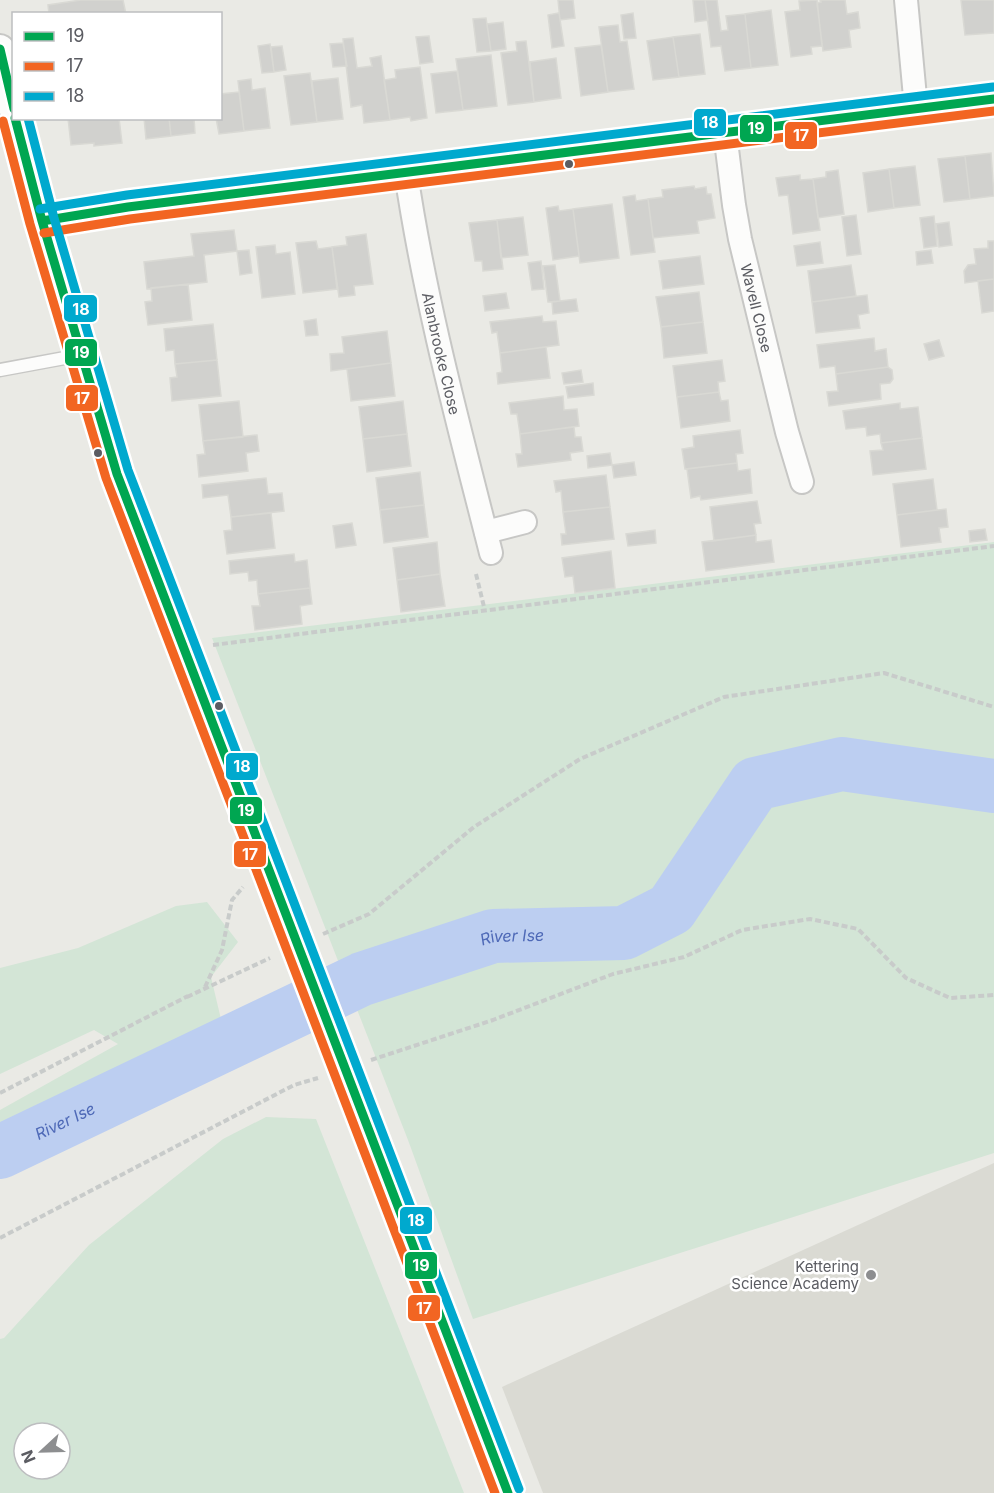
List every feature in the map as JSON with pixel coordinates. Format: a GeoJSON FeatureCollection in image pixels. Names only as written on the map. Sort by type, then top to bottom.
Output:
{"type":"FeatureCollection","features":[{"type":"Feature","properties":{"kind":"street"},"geometry":{"type":"LineString","coordinates":[[906,0],[916,108]]}},
{"type":"Feature","properties":{"kind":"street"},"geometry":{"type":"LineString","coordinates":[[0,49],[12,102]]}},
{"type":"Feature","properties":{"kind":"street"},"geometry":{"type":"LineString","coordinates":[[42,221],[128,207],[994,99]]}},
{"type":"Feature","properties":{"kind":"street"},"geometry":{"type":"LineString","coordinates":[[16,120],[42,221],[117,474],[508,1493]]}},
{"type":"Feature","properties":{"kind":"street","name":"Wavell Close"},"geometry":{"type":"LineString","coordinates":[[725,133],[740,239],[787,432],[802,482]]}},
{"type":"Feature","properties":{"kind":"street","name":"Alanbrooke Close"},"geometry":{"type":"LineString","coordinates":[[406,173],[416,240],[430,308],[484,551]]}},
{"type":"Feature","properties":{"kind":"street"},"geometry":{"type":"LineString","coordinates":[[484,551],[525,522]]}},
{"type":"Feature","properties":{"kind":"lane"},"geometry":{"type":"LineString","coordinates":[[0,370],[81,355]]}},
{"type":"Feature","properties":{"kind":"path"},"geometry":{"type":"LineString","coordinates":[[213,645],[994,546]]}},
{"type":"Feature","properties":{"kind":"path"},"geometry":{"type":"LineString","coordinates":[[484,551],[485,611]]}},
{"type":"Feature","properties":{"kind":"path"},"geometry":{"type":"LineString","coordinates":[[315,937],[369,914],[474,827],[580,759],[724,697],[884,673],[994,707]]}},
{"type":"Feature","properties":{"kind":"path"},"geometry":{"type":"LineString","coordinates":[[0,1093],[206,987],[222,950],[232,900],[265,861]]}},
{"type":"Feature","properties":{"kind":"path"},"geometry":{"type":"LineString","coordinates":[[361,1064],[493,1020],[613,974],[684,957],[742,930],[810,919],[858,929],[906,978],[950,998],[994,995]]}},
{"type":"Feature","properties":{"kind":"path"},"geometry":{"type":"LineString","coordinates":[[187,997],[272,956]]}},
{"type":"Feature","properties":{"kind":"path"},"geometry":{"type":"LineString","coordinates":[[0,1238],[294,1086],[327,1075]]}},
{"type":"Feature","properties":{"kind":"shaded area","name":"Kettering Science Academy"},"geometry":{"type":"Polygon","coordinates":[[[994,1163],[994,1493],[543,1493],[502,1387],[994,1163]]]}},
{"type":"Feature","properties":{"kind":"green space"},"geometry":{"type":"Polygon","coordinates":[[[994,542],[994,1153],[473,1319],[408,1140],[212,638],[994,542]]]}},
{"type":"Feature","properties":{"kind":"green space"},"geometry":{"type":"Polygon","coordinates":[[[207,902],[238,942],[211,977],[224,1032],[94,1097],[0,1163],[0,1110],[118,1044],[94,1030],[0,1074],[0,968],[78,948],[176,906],[207,902]]]}},
{"type":"Feature","properties":{"kind":"green space"},"geometry":{"type":"Polygon","coordinates":[[[266,1117],[316,1119],[464,1493],[0,1493],[0,1339],[4,1338],[89,1245],[223,1139],[266,1117]]]}},
{"type":"Feature","properties":{"kind":"building"},"geometry":{"type":"Polygon","coordinates":[[[81,0],[123,0],[126,12],[49,12],[48,5],[81,0]]]}},
{"type":"Feature","properties":{"kind":"building"},"geometry":{"type":"Polygon","coordinates":[[[558,0],[573,0],[575,18],[560,20],[558,0]]]}},
{"type":"Feature","properties":{"kind":"building"},"geometry":{"type":"Polygon","coordinates":[[[693,0],[705,0],[708,20],[695,22],[693,0]]]}},
{"type":"Feature","properties":{"kind":"building"},"geometry":{"type":"Polygon","coordinates":[[[705,0],[717,0],[721,31],[728,30],[726,16],[745,14],[751,68],[725,71],[721,46],[711,47],[705,0]]]}},
{"type":"Feature","properties":{"kind":"building"},"geometry":{"type":"Polygon","coordinates":[[[817,0],[822,46],[811,47],[812,54],[791,57],[785,12],[800,10],[799,1],[817,0]]]}},
{"type":"Feature","properties":{"kind":"building"},"geometry":{"type":"Polygon","coordinates":[[[820,0],[845,0],[847,14],[858,12],[860,28],[849,30],[851,47],[823,51],[817,3],[821,2],[820,0]]]}},
{"type":"Feature","properties":{"kind":"building"},"geometry":{"type":"Polygon","coordinates":[[[961,0],[994,0],[994,33],[965,35],[961,0]]]}},
{"type":"Feature","properties":{"kind":"building"},"geometry":{"type":"Polygon","coordinates":[[[771,10],[778,65],[751,68],[745,14],[771,10]]]}},
{"type":"Feature","properties":{"kind":"building"},"geometry":{"type":"Polygon","coordinates":[[[559,13],[564,46],[552,48],[548,15],[559,13]]]}},
{"type":"Feature","properties":{"kind":"building"},"geometry":{"type":"Polygon","coordinates":[[[633,13],[636,38],[624,39],[621,15],[633,13]]]}},
{"type":"Feature","properties":{"kind":"building"},"geometry":{"type":"Polygon","coordinates":[[[486,18],[491,51],[477,52],[473,19],[486,18]]]}},
{"type":"Feature","properties":{"kind":"building"},"geometry":{"type":"Polygon","coordinates":[[[503,22],[506,49],[491,51],[487,24],[503,22]]]}},
{"type":"Feature","properties":{"kind":"building"},"geometry":{"type":"Polygon","coordinates":[[[618,25],[620,42],[627,41],[634,89],[608,92],[599,27],[618,25]]]}},
{"type":"Feature","properties":{"kind":"building"},"geometry":{"type":"Polygon","coordinates":[[[700,34],[705,74],[679,77],[673,37],[700,34]]]}},
{"type":"Feature","properties":{"kind":"building"},"geometry":{"type":"Polygon","coordinates":[[[429,36],[433,62],[420,64],[416,37],[429,36]]]}},
{"type":"Feature","properties":{"kind":"building"},"geometry":{"type":"Polygon","coordinates":[[[673,37],[679,77],[653,80],[647,41],[673,37]]]}},
{"type":"Feature","properties":{"kind":"building"},"geometry":{"type":"Polygon","coordinates":[[[353,38],[357,68],[372,66],[370,58],[381,56],[390,120],[364,123],[362,105],[351,107],[343,39],[353,38]]]}},
{"type":"Feature","properties":{"kind":"building"},"geometry":{"type":"Polygon","coordinates":[[[526,41],[534,102],[508,105],[501,53],[517,51],[516,42],[526,41]]]}},
{"type":"Feature","properties":{"kind":"building"},"geometry":{"type":"Polygon","coordinates":[[[343,43],[347,66],[333,67],[330,44],[343,43]]]}},
{"type":"Feature","properties":{"kind":"building"},"geometry":{"type":"Polygon","coordinates":[[[270,44],[274,72],[262,73],[258,46],[270,44]]]}},
{"type":"Feature","properties":{"kind":"building"},"geometry":{"type":"Polygon","coordinates":[[[601,45],[608,92],[581,96],[575,48],[601,45]]]}},
{"type":"Feature","properties":{"kind":"building"},"geometry":{"type":"Polygon","coordinates":[[[282,46],[286,70],[274,72],[271,47],[282,46]]]}},
{"type":"Feature","properties":{"kind":"building"},"geometry":{"type":"Polygon","coordinates":[[[491,55],[497,106],[463,110],[456,59],[491,55]]]}},
{"type":"Feature","properties":{"kind":"building"},"geometry":{"type":"Polygon","coordinates":[[[556,58],[561,98],[534,102],[530,62],[556,58]]]}},
{"type":"Feature","properties":{"kind":"building"},"geometry":{"type":"Polygon","coordinates":[[[420,67],[427,118],[411,121],[410,117],[390,120],[384,80],[396,78],[395,70],[420,67]]]}},
{"type":"Feature","properties":{"kind":"building"},"geometry":{"type":"Polygon","coordinates":[[[457,71],[463,110],[436,113],[431,74],[457,71]]]}},
{"type":"Feature","properties":{"kind":"building"},"geometry":{"type":"Polygon","coordinates":[[[310,73],[317,122],[291,125],[284,76],[310,73]]]}},
{"type":"Feature","properties":{"kind":"building"},"geometry":{"type":"Polygon","coordinates":[[[338,78],[343,119],[317,122],[312,81],[338,78]]]}},
{"type":"Feature","properties":{"kind":"building"},"geometry":{"type":"Polygon","coordinates":[[[251,79],[252,90],[265,88],[270,128],[244,131],[238,81],[251,79]]]}},
{"type":"Feature","properties":{"kind":"building"},"geometry":{"type":"Polygon","coordinates":[[[239,92],[244,131],[219,134],[216,120],[222,120],[222,94],[239,92]]]}},
{"type":"Feature","properties":{"kind":"building"},"geometry":{"type":"Polygon","coordinates":[[[68,120],[119,120],[122,143],[94,146],[94,143],[71,145],[68,120]]]}},
{"type":"Feature","properties":{"kind":"building"},"geometry":{"type":"Polygon","coordinates":[[[144,120],[169,120],[171,136],[146,139],[144,120]]]}},
{"type":"Feature","properties":{"kind":"building"},"geometry":{"type":"Polygon","coordinates":[[[169,120],[194,120],[195,133],[171,136],[169,120]]]}},
{"type":"Feature","properties":{"kind":"building"},"geometry":{"type":"Polygon","coordinates":[[[991,153],[994,196],[970,199],[965,156],[991,153]]]}},
{"type":"Feature","properties":{"kind":"building"},"geometry":{"type":"Polygon","coordinates":[[[965,156],[970,199],[944,202],[938,159],[965,156]]]}},
{"type":"Feature","properties":{"kind":"building"},"geometry":{"type":"Polygon","coordinates":[[[915,166],[920,205],[894,208],[889,169],[915,166]]]}},
{"type":"Feature","properties":{"kind":"building"},"geometry":{"type":"Polygon","coordinates":[[[889,169],[894,208],[868,212],[863,173],[889,169]]]}},
{"type":"Feature","properties":{"kind":"building"},"geometry":{"type":"Polygon","coordinates":[[[838,170],[844,214],[818,218],[813,179],[826,177],[826,172],[838,170]]]}},
{"type":"Feature","properties":{"kind":"building"},"geometry":{"type":"Polygon","coordinates":[[[800,175],[800,180],[813,179],[820,230],[793,234],[788,195],[779,196],[776,178],[800,175]]]}},
{"type":"Feature","properties":{"kind":"building"},"geometry":{"type":"Polygon","coordinates":[[[694,186],[695,189],[706,187],[707,194],[711,194],[715,218],[697,221],[699,233],[653,238],[648,199],[663,197],[662,190],[694,186]]]}},
{"type":"Feature","properties":{"kind":"building"},"geometry":{"type":"Polygon","coordinates":[[[635,195],[636,201],[648,199],[655,252],[631,255],[623,197],[635,195]]]}},
{"type":"Feature","properties":{"kind":"building"},"geometry":{"type":"Polygon","coordinates":[[[612,204],[619,258],[580,263],[573,209],[612,204]]]}},
{"type":"Feature","properties":{"kind":"building"},"geometry":{"type":"Polygon","coordinates":[[[558,206],[559,211],[573,209],[579,256],[553,260],[546,208],[558,206]]]}},
{"type":"Feature","properties":{"kind":"building"},"geometry":{"type":"Polygon","coordinates":[[[856,215],[861,254],[847,256],[842,217],[856,215]]]}},
{"type":"Feature","properties":{"kind":"building"},"geometry":{"type":"Polygon","coordinates":[[[934,216],[937,246],[924,248],[920,218],[934,216]]]}},
{"type":"Feature","properties":{"kind":"building"},"geometry":{"type":"Polygon","coordinates":[[[523,217],[528,255],[501,258],[497,220],[523,217]]]}},
{"type":"Feature","properties":{"kind":"building"},"geometry":{"type":"Polygon","coordinates":[[[497,220],[503,269],[483,271],[482,261],[475,261],[469,223],[497,220]]]}},
{"type":"Feature","properties":{"kind":"building"},"geometry":{"type":"Polygon","coordinates":[[[949,222],[952,245],[939,247],[936,224],[949,222]]]}},
{"type":"Feature","properties":{"kind":"building"},"geometry":{"type":"Polygon","coordinates":[[[234,230],[237,251],[204,255],[207,282],[147,289],[144,262],[194,256],[191,234],[234,230]]]}},
{"type":"Feature","properties":{"kind":"building"},"geometry":{"type":"Polygon","coordinates":[[[366,234],[373,284],[354,286],[355,295],[339,297],[332,247],[347,245],[346,237],[366,234]]]}},
{"type":"Feature","properties":{"kind":"building"},"geometry":{"type":"Polygon","coordinates":[[[316,241],[318,249],[332,247],[337,289],[303,293],[296,243],[316,241]]]}},
{"type":"Feature","properties":{"kind":"building"},"geometry":{"type":"Polygon","coordinates":[[[988,241],[994,241],[994,279],[965,283],[964,271],[968,265],[976,264],[974,249],[988,248],[988,241]]]}},
{"type":"Feature","properties":{"kind":"building"},"geometry":{"type":"Polygon","coordinates":[[[820,242],[823,263],[797,266],[794,246],[820,242]]]}},
{"type":"Feature","properties":{"kind":"building"},"geometry":{"type":"Polygon","coordinates":[[[275,245],[276,254],[290,252],[295,294],[262,298],[256,247],[275,245]]]}},
{"type":"Feature","properties":{"kind":"building"},"geometry":{"type":"Polygon","coordinates":[[[249,250],[252,273],[240,275],[237,251],[249,250]]]}},
{"type":"Feature","properties":{"kind":"building"},"geometry":{"type":"Polygon","coordinates":[[[931,250],[933,263],[917,265],[916,252],[931,250]]]}},
{"type":"Feature","properties":{"kind":"building"},"geometry":{"type":"Polygon","coordinates":[[[700,256],[704,284],[663,289],[659,261],[700,256]]]}},
{"type":"Feature","properties":{"kind":"building"},"geometry":{"type":"Polygon","coordinates":[[[541,261],[544,289],[532,290],[528,263],[541,261]]]}},
{"type":"Feature","properties":{"kind":"building"},"geometry":{"type":"Polygon","coordinates":[[[555,265],[560,301],[548,302],[543,266],[555,265]]]}},
{"type":"Feature","properties":{"kind":"building"},"geometry":{"type":"Polygon","coordinates":[[[851,265],[856,296],[812,302],[808,271],[851,265]]]}},
{"type":"Feature","properties":{"kind":"building"},"geometry":{"type":"Polygon","coordinates":[[[994,279],[994,311],[982,313],[978,281],[994,279]]]}},
{"type":"Feature","properties":{"kind":"building"},"geometry":{"type":"Polygon","coordinates":[[[188,284],[192,320],[148,325],[145,302],[152,301],[151,288],[188,284]]]}},
{"type":"Feature","properties":{"kind":"building"},"geometry":{"type":"Polygon","coordinates":[[[699,292],[703,322],[661,327],[656,297],[699,292]]]}},
{"type":"Feature","properties":{"kind":"building"},"geometry":{"type":"Polygon","coordinates":[[[506,293],[509,308],[485,311],[483,296],[506,293]]]}},
{"type":"Feature","properties":{"kind":"building"},"geometry":{"type":"Polygon","coordinates":[[[867,295],[869,313],[858,315],[860,328],[816,333],[812,302],[867,295]]]}},
{"type":"Feature","properties":{"kind":"building"},"geometry":{"type":"Polygon","coordinates":[[[576,299],[578,311],[553,314],[552,302],[576,299]]]}},
{"type":"Feature","properties":{"kind":"building"},"geometry":{"type":"Polygon","coordinates":[[[542,316],[543,322],[556,321],[559,345],[500,353],[497,332],[492,333],[490,322],[542,316]]]}},
{"type":"Feature","properties":{"kind":"building"},"geometry":{"type":"Polygon","coordinates":[[[316,319],[318,335],[306,336],[304,321],[316,319]]]}},
{"type":"Feature","properties":{"kind":"building"},"geometry":{"type":"Polygon","coordinates":[[[703,322],[707,353],[664,358],[661,327],[703,322]]]}},
{"type":"Feature","properties":{"kind":"building"},"geometry":{"type":"Polygon","coordinates":[[[213,324],[217,360],[175,364],[174,350],[166,351],[164,329],[213,324]]]}},
{"type":"Feature","properties":{"kind":"building"},"geometry":{"type":"Polygon","coordinates":[[[387,331],[391,363],[331,371],[330,354],[344,353],[342,337],[387,331]]]}},
{"type":"Feature","properties":{"kind":"building"},"geometry":{"type":"Polygon","coordinates":[[[874,338],[875,351],[886,349],[888,367],[836,374],[835,366],[820,368],[817,345],[874,338]]]}},
{"type":"Feature","properties":{"kind":"building"},"geometry":{"type":"Polygon","coordinates":[[[939,340],[944,356],[929,360],[924,344],[939,340]]]}},
{"type":"Feature","properties":{"kind":"building"},"geometry":{"type":"Polygon","coordinates":[[[546,347],[550,378],[498,384],[497,373],[502,372],[500,353],[546,347]]]}},
{"type":"Feature","properties":{"kind":"building"},"geometry":{"type":"Polygon","coordinates":[[[217,360],[221,396],[172,401],[170,378],[177,377],[175,364],[217,360]]]}},
{"type":"Feature","properties":{"kind":"building"},"geometry":{"type":"Polygon","coordinates":[[[722,360],[725,381],[718,382],[719,392],[677,397],[673,366],[722,360]]]}},
{"type":"Feature","properties":{"kind":"building"},"geometry":{"type":"Polygon","coordinates":[[[391,363],[395,396],[351,401],[347,369],[391,363]]]}},
{"type":"Feature","properties":{"kind":"building"},"geometry":{"type":"Polygon","coordinates":[[[888,367],[892,370],[893,379],[890,383],[880,384],[881,399],[829,406],[827,392],[838,391],[836,374],[888,367]]]}},
{"type":"Feature","properties":{"kind":"building"},"geometry":{"type":"Polygon","coordinates":[[[581,370],[583,382],[564,384],[562,373],[581,370]]]}},
{"type":"Feature","properties":{"kind":"building"},"geometry":{"type":"Polygon","coordinates":[[[593,383],[594,395],[568,398],[566,387],[593,383]]]}},
{"type":"Feature","properties":{"kind":"building"},"geometry":{"type":"Polygon","coordinates":[[[719,392],[721,401],[728,400],[730,421],[681,428],[677,397],[719,392]]]}},
{"type":"Feature","properties":{"kind":"building"},"geometry":{"type":"Polygon","coordinates":[[[563,396],[564,410],[577,409],[579,426],[520,434],[517,414],[511,414],[509,403],[563,396]]]}},
{"type":"Feature","properties":{"kind":"building"},"geometry":{"type":"Polygon","coordinates":[[[239,401],[243,437],[203,441],[199,405],[239,401]]]}},
{"type":"Feature","properties":{"kind":"building"},"geometry":{"type":"Polygon","coordinates":[[[403,401],[407,434],[363,439],[359,407],[403,401]]]}},
{"type":"Feature","properties":{"kind":"building"},"geometry":{"type":"Polygon","coordinates":[[[900,403],[900,409],[918,407],[922,438],[881,443],[880,434],[867,436],[866,427],[846,429],[843,411],[900,403]]]}},
{"type":"Feature","properties":{"kind":"building"},"geometry":{"type":"Polygon","coordinates":[[[574,427],[575,437],[581,437],[583,451],[570,453],[571,460],[518,467],[516,454],[522,454],[520,434],[574,427]]]}},
{"type":"Feature","properties":{"kind":"building"},"geometry":{"type":"Polygon","coordinates":[[[740,430],[743,453],[736,454],[737,463],[685,469],[682,449],[694,447],[693,436],[740,430]]]}},
{"type":"Feature","properties":{"kind":"building"},"geometry":{"type":"Polygon","coordinates":[[[407,434],[411,466],[367,472],[363,439],[407,434]]]}},
{"type":"Feature","properties":{"kind":"building"},"geometry":{"type":"Polygon","coordinates":[[[257,435],[259,451],[246,453],[248,471],[199,477],[197,455],[205,454],[203,441],[257,435]]]}},
{"type":"Feature","properties":{"kind":"building"},"geometry":{"type":"Polygon","coordinates":[[[922,438],[926,469],[873,475],[870,451],[883,450],[881,443],[922,438]]]}},
{"type":"Feature","properties":{"kind":"building"},"geometry":{"type":"Polygon","coordinates":[[[610,453],[612,465],[588,468],[587,456],[610,453]]]}},
{"type":"Feature","properties":{"kind":"building"},"geometry":{"type":"Polygon","coordinates":[[[634,462],[636,475],[614,478],[612,465],[634,462]]]}},
{"type":"Feature","properties":{"kind":"building"},"geometry":{"type":"Polygon","coordinates":[[[737,463],[738,471],[750,469],[752,493],[701,500],[700,496],[691,498],[687,469],[737,463]]]}},
{"type":"Feature","properties":{"kind":"building"},"geometry":{"type":"Polygon","coordinates":[[[420,472],[424,505],[380,510],[376,478],[420,472]]]}},
{"type":"Feature","properties":{"kind":"building"},"geometry":{"type":"Polygon","coordinates":[[[606,475],[610,507],[563,512],[561,491],[556,492],[554,481],[606,475]]]}},
{"type":"Feature","properties":{"kind":"building"},"geometry":{"type":"Polygon","coordinates":[[[266,478],[268,494],[282,493],[284,511],[231,517],[228,495],[203,498],[202,485],[266,478]]]}},
{"type":"Feature","properties":{"kind":"building"},"geometry":{"type":"Polygon","coordinates":[[[933,479],[937,510],[897,515],[893,484],[933,479]]]}},
{"type":"Feature","properties":{"kind":"building"},"geometry":{"type":"Polygon","coordinates":[[[757,501],[761,523],[754,524],[756,535],[714,541],[710,507],[757,501]]]}},
{"type":"Feature","properties":{"kind":"building"},"geometry":{"type":"Polygon","coordinates":[[[424,505],[428,537],[384,543],[380,510],[424,505]]]}},
{"type":"Feature","properties":{"kind":"building"},"geometry":{"type":"Polygon","coordinates":[[[610,507],[614,539],[562,545],[561,534],[566,534],[563,512],[610,507]]]}},
{"type":"Feature","properties":{"kind":"building"},"geometry":{"type":"Polygon","coordinates":[[[946,509],[948,527],[939,528],[941,542],[901,547],[897,515],[946,509]]]}},
{"type":"Feature","properties":{"kind":"building"},"geometry":{"type":"Polygon","coordinates":[[[271,513],[275,548],[227,554],[224,531],[232,530],[231,517],[271,513]]]}},
{"type":"Feature","properties":{"kind":"building"},"geometry":{"type":"Polygon","coordinates":[[[352,523],[356,545],[336,548],[333,526],[352,523]]]}},
{"type":"Feature","properties":{"kind":"building"},"geometry":{"type":"Polygon","coordinates":[[[985,529],[987,540],[970,542],[969,531],[985,529]]]}},
{"type":"Feature","properties":{"kind":"building"},"geometry":{"type":"Polygon","coordinates":[[[655,530],[656,543],[628,546],[626,534],[655,530]]]}},
{"type":"Feature","properties":{"kind":"building"},"geometry":{"type":"Polygon","coordinates":[[[756,535],[756,542],[771,540],[774,562],[706,571],[702,542],[756,535]]]}},
{"type":"Feature","properties":{"kind":"building"},"geometry":{"type":"Polygon","coordinates":[[[437,542],[440,574],[397,580],[393,548],[437,542]]]}},
{"type":"Feature","properties":{"kind":"building"},"geometry":{"type":"Polygon","coordinates":[[[611,551],[615,588],[575,593],[573,576],[565,577],[562,558],[611,551]]]}},
{"type":"Feature","properties":{"kind":"building"},"geometry":{"type":"Polygon","coordinates":[[[294,554],[295,562],[307,560],[310,588],[258,594],[257,580],[249,581],[248,572],[230,574],[229,561],[294,554]]]}},
{"type":"Feature","properties":{"kind":"building"},"geometry":{"type":"Polygon","coordinates":[[[440,574],[445,606],[401,612],[397,580],[440,574]]]}},
{"type":"Feature","properties":{"kind":"building"},"geometry":{"type":"Polygon","coordinates":[[[310,588],[312,604],[300,606],[302,624],[255,630],[252,606],[260,606],[258,594],[310,588]]]}},
{"type":"Feature","properties":{"kind":"waterway","name":"River Ise"},"geometry":{"type":"LineString","coordinates":[[0,1152],[362,979],[493,936],[624,933],[671,909],[755,784],[842,764],[994,786]]}},
{"type":"Feature","properties":{"kind":"transit line","name":"19"},"geometry":{"type":"LineString","coordinates":[[0,49],[12,100]]}},
{"type":"Feature","properties":{"kind":"transit line","name":"18"},"geometry":{"type":"LineString","coordinates":[[40,209],[127,195],[993,87]]}},
{"type":"Feature","properties":{"kind":"transit line","name":"19"},"geometry":{"type":"LineString","coordinates":[[42,221],[128,207],[994,99]]}},
{"type":"Feature","properties":{"kind":"transit line","name":"17"},"geometry":{"type":"LineString","coordinates":[[44,233],[130,219],[994,111]]}},
{"type":"Feature","properties":{"kind":"transit line","name":"19"},"geometry":{"type":"LineString","coordinates":[[16,120],[42,221],[117,474],[508,1493]]}},
{"type":"Feature","properties":{"kind":"transit line","name":"18"},"geometry":{"type":"LineString","coordinates":[[29,120],[54,218],[128,470],[519,1489]]}},
{"type":"Feature","properties":{"kind":"transit line","name":"17"},"geometry":{"type":"LineString","coordinates":[[3,121],[30,224],[106,478],[495,1493]]}},
{"type":"Feature","properties":{"kind":"place","name":"Kettering Science Academy"},"geometry":{"type":"Point","coordinates":[871,1275]}}]}
